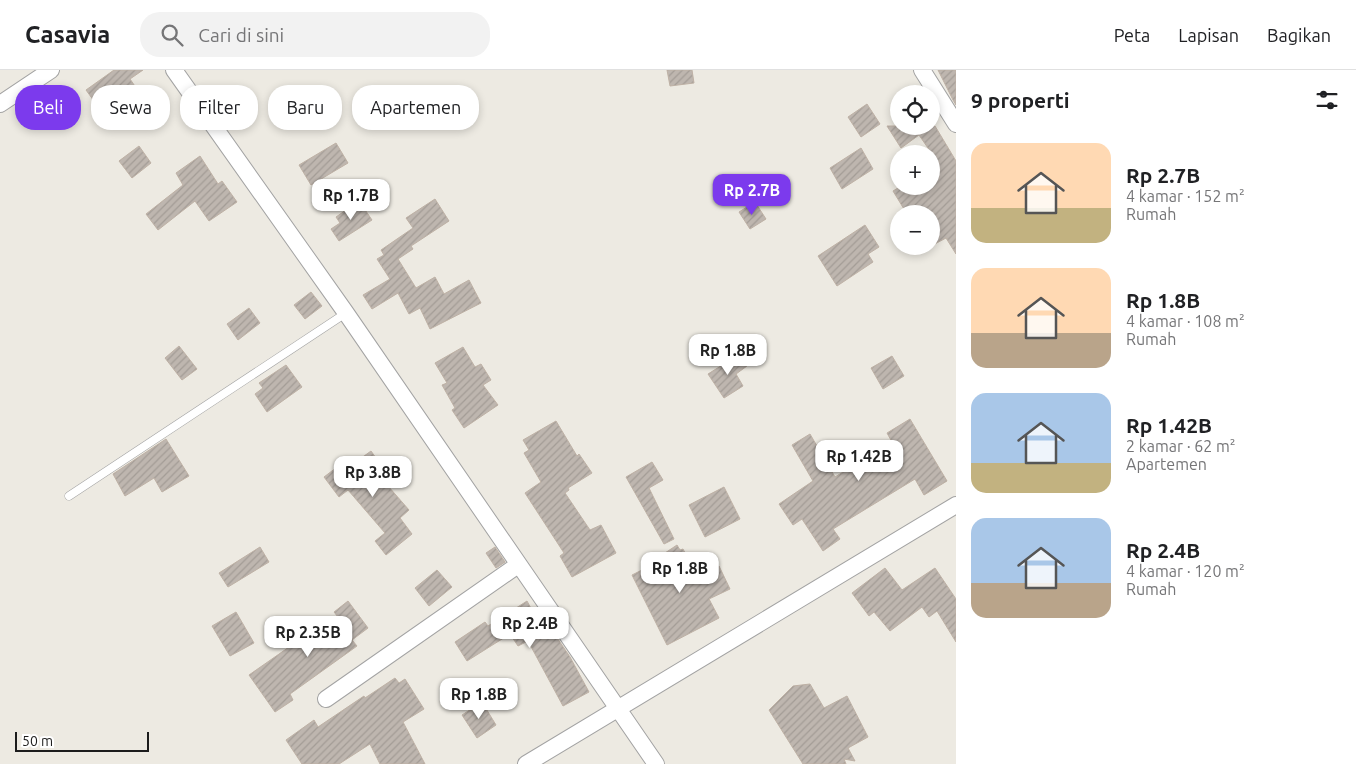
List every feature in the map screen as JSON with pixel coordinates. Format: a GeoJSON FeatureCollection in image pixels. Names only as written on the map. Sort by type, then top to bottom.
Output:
{"type":"FeatureCollection","features":[{"type":"Feature","properties":{"kind":"street"},"geometry":{"type":"LineString","coordinates":[[0,104],[51,70]]}},
{"type":"Feature","properties":{"kind":"street"},"geometry":{"type":"LineString","coordinates":[[174,70],[346,313],[656,764]]}},
{"type":"Feature","properties":{"kind":"street"},"geometry":{"type":"LineString","coordinates":[[922,70],[956,124]]}},
{"type":"Feature","properties":{"kind":"street"},"geometry":{"type":"LineString","coordinates":[[526,764],[956,505]]}},
{"type":"Feature","properties":{"kind":"street"},"geometry":{"type":"LineString","coordinates":[[326,699],[518,565]]}},
{"type":"Feature","properties":{"kind":"lane"},"geometry":{"type":"LineString","coordinates":[[69,496],[346,313]]}},
{"type":"Feature","properties":{"kind":"building"},"geometry":{"type":"Polygon","coordinates":[[[114,70],[143,70],[130,79],[134,85],[93,85],[114,70]]]}},
{"type":"Feature","properties":{"kind":"building"},"geometry":{"type":"Polygon","coordinates":[[[667,70],[692,70],[694,83],[670,86],[667,70]]]}},
{"type":"Feature","properties":{"kind":"building"},"geometry":{"type":"Polygon","coordinates":[[[938,70],[956,70],[956,105],[953,100],[938,70]]]}},
{"type":"Feature","properties":{"kind":"building"},"geometry":{"type":"Polygon","coordinates":[[[91,86],[91,97],[86,90],[91,86]]]}},
{"type":"Feature","properties":{"kind":"building"},"geometry":{"type":"Polygon","coordinates":[[[867,104],[880,124],[861,137],[848,117],[867,104]]]}},
{"type":"Feature","properties":{"kind":"building"},"geometry":{"type":"Polygon","coordinates":[[[940,134],[956,161],[956,254],[946,238],[940,241],[940,205],[902,205],[895,195],[940,195],[940,145],[926,145],[919,135],[940,134]]]}},
{"type":"Feature","properties":{"kind":"building"},"geometry":{"type":"Polygon","coordinates":[[[893,135],[919,135],[905,145],[899,145],[893,135]]]}},
{"type":"Feature","properties":{"kind":"building"},"geometry":{"type":"Polygon","coordinates":[[[336,143],[348,163],[311,185],[299,165],[336,143]]]}},
{"type":"Feature","properties":{"kind":"building"},"geometry":{"type":"Polygon","coordinates":[[[139,146],[151,163],[132,178],[119,161],[139,146]]]}},
{"type":"Feature","properties":{"kind":"building"},"geometry":{"type":"Polygon","coordinates":[[[861,148],[873,169],[842,189],[830,168],[861,148]]]}},
{"type":"Feature","properties":{"kind":"building"},"geometry":{"type":"Polygon","coordinates":[[[200,156],[218,184],[222,181],[237,202],[209,221],[195,201],[158,230],[146,214],[183,185],[176,173],[200,156]]]}},
{"type":"Feature","properties":{"kind":"building"},"geometry":{"type":"Polygon","coordinates":[[[435,199],[449,221],[411,246],[413,249],[398,259],[416,288],[435,277],[444,294],[469,280],[481,303],[430,329],[420,308],[409,314],[398,293],[372,309],[363,295],[390,279],[377,259],[384,255],[381,250],[413,228],[406,218],[435,199]]]}},
{"type":"Feature","properties":{"kind":"building"},"geometry":{"type":"Polygon","coordinates":[[[359,201],[372,220],[339,241],[331,229],[340,223],[336,217],[359,201]]]}},
{"type":"Feature","properties":{"kind":"building"},"geometry":{"type":"Polygon","coordinates":[[[755,202],[766,219],[750,229],[739,212],[755,202]]]}},
{"type":"Feature","properties":{"kind":"building"},"geometry":{"type":"Polygon","coordinates":[[[865,225],[879,247],[868,254],[873,262],[837,286],[818,256],[865,225]]]}},
{"type":"Feature","properties":{"kind":"building"},"geometry":{"type":"Polygon","coordinates":[[[311,292],[322,306],[305,319],[294,305],[311,292]]]}},
{"type":"Feature","properties":{"kind":"building"},"geometry":{"type":"Polygon","coordinates":[[[249,308],[260,323],[238,340],[227,324],[249,308]]]}},
{"type":"Feature","properties":{"kind":"building"},"geometry":{"type":"Polygon","coordinates":[[[179,346],[197,369],[182,380],[165,358],[179,346]]]}},
{"type":"Feature","properties":{"kind":"building"},"geometry":{"type":"Polygon","coordinates":[[[463,347],[475,367],[481,364],[491,380],[483,385],[498,405],[464,428],[452,410],[455,408],[442,385],[447,383],[435,363],[463,347]]]}},
{"type":"Feature","properties":{"kind":"building"},"geometry":{"type":"Polygon","coordinates":[[[740,354],[747,366],[736,374],[743,386],[724,398],[708,374],[740,354]]]}},
{"type":"Feature","properties":{"kind":"building"},"geometry":{"type":"Polygon","coordinates":[[[892,356],[904,376],[883,389],[871,368],[892,356]]]}},
{"type":"Feature","properties":{"kind":"building"},"geometry":{"type":"Polygon","coordinates":[[[286,365],[302,387],[267,412],[255,394],[263,388],[259,383],[286,365]]]}},
{"type":"Feature","properties":{"kind":"building"},"geometry":{"type":"Polygon","coordinates":[[[910,419],[947,481],[924,495],[915,479],[833,529],[840,539],[823,551],[802,519],[793,525],[779,504],[813,481],[792,445],[810,434],[835,477],[892,442],[887,433],[910,419]]]}},
{"type":"Feature","properties":{"kind":"building"},"geometry":{"type":"Polygon","coordinates":[[[556,421],[577,456],[579,454],[592,473],[568,488],[569,490],[565,493],[590,530],[601,525],[616,553],[572,577],[560,556],[564,553],[525,493],[541,482],[524,453],[529,450],[523,440],[556,421]]]}},
{"type":"Feature","properties":{"kind":"building"},"geometry":{"type":"Polygon","coordinates":[[[166,439],[189,476],[162,492],[154,478],[125,496],[113,474],[166,439]]]}},
{"type":"Feature","properties":{"kind":"building"},"geometry":{"type":"Polygon","coordinates":[[[371,451],[381,465],[374,470],[409,510],[400,518],[412,534],[386,555],[375,541],[385,533],[348,490],[339,497],[324,477],[349,458],[353,464],[371,451]]]}},
{"type":"Feature","properties":{"kind":"building"},"geometry":{"type":"Polygon","coordinates":[[[652,462],[663,480],[649,488],[674,539],[664,544],[626,477],[652,462]]]}},
{"type":"Feature","properties":{"kind":"building"},"geometry":{"type":"Polygon","coordinates":[[[724,487],[740,519],[705,537],[689,505],[724,487]]]}},
{"type":"Feature","properties":{"kind":"building"},"geometry":{"type":"Polygon","coordinates":[[[677,545],[680,550],[683,549],[698,577],[719,566],[730,589],[709,599],[719,618],[667,645],[632,575],[658,562],[656,559],[677,545]]]}},
{"type":"Feature","properties":{"kind":"building"},"geometry":{"type":"Polygon","coordinates":[[[260,547],[269,562],[228,587],[219,573],[260,547]]]}},
{"type":"Feature","properties":{"kind":"building"},"geometry":{"type":"Polygon","coordinates":[[[495,547],[505,562],[496,568],[486,553],[495,547]]]}},
{"type":"Feature","properties":{"kind":"building"},"geometry":{"type":"Polygon","coordinates":[[[885,568],[902,590],[935,568],[956,599],[956,642],[937,611],[929,617],[922,607],[890,631],[874,612],[869,616],[852,593],[885,568]]]}},
{"type":"Feature","properties":{"kind":"building"},"geometry":{"type":"Polygon","coordinates":[[[437,570],[452,587],[429,606],[415,588],[437,570]]]}},
{"type":"Feature","properties":{"kind":"building"},"geometry":{"type":"Polygon","coordinates":[[[348,601],[368,628],[352,640],[357,646],[290,694],[293,700],[275,712],[249,675],[302,638],[306,643],[338,617],[334,612],[348,601]]]}},
{"type":"Feature","properties":{"kind":"building"},"geometry":{"type":"Polygon","coordinates":[[[527,601],[539,623],[545,620],[570,657],[589,692],[563,706],[528,641],[518,646],[510,634],[467,661],[455,642],[485,622],[488,626],[527,601]]]}},
{"type":"Feature","properties":{"kind":"building"},"geometry":{"type":"Polygon","coordinates":[[[236,612],[254,643],[230,656],[212,626],[236,612]]]}},
{"type":"Feature","properties":{"kind":"building"},"geometry":{"type":"Polygon","coordinates":[[[395,678],[399,683],[405,679],[424,709],[403,722],[425,764],[380,764],[370,744],[339,764],[302,764],[286,740],[314,720],[318,727],[395,678]]]}},
{"type":"Feature","properties":{"kind":"building"},"geometry":{"type":"Polygon","coordinates":[[[810,684],[824,708],[847,696],[868,737],[848,748],[855,761],[844,759],[846,764],[803,764],[769,710],[793,686],[810,684]]]}},
{"type":"Feature","properties":{"kind":"building"},"geometry":{"type":"Polygon","coordinates":[[[482,702],[496,725],[477,738],[462,715],[482,702]]]}}]}
